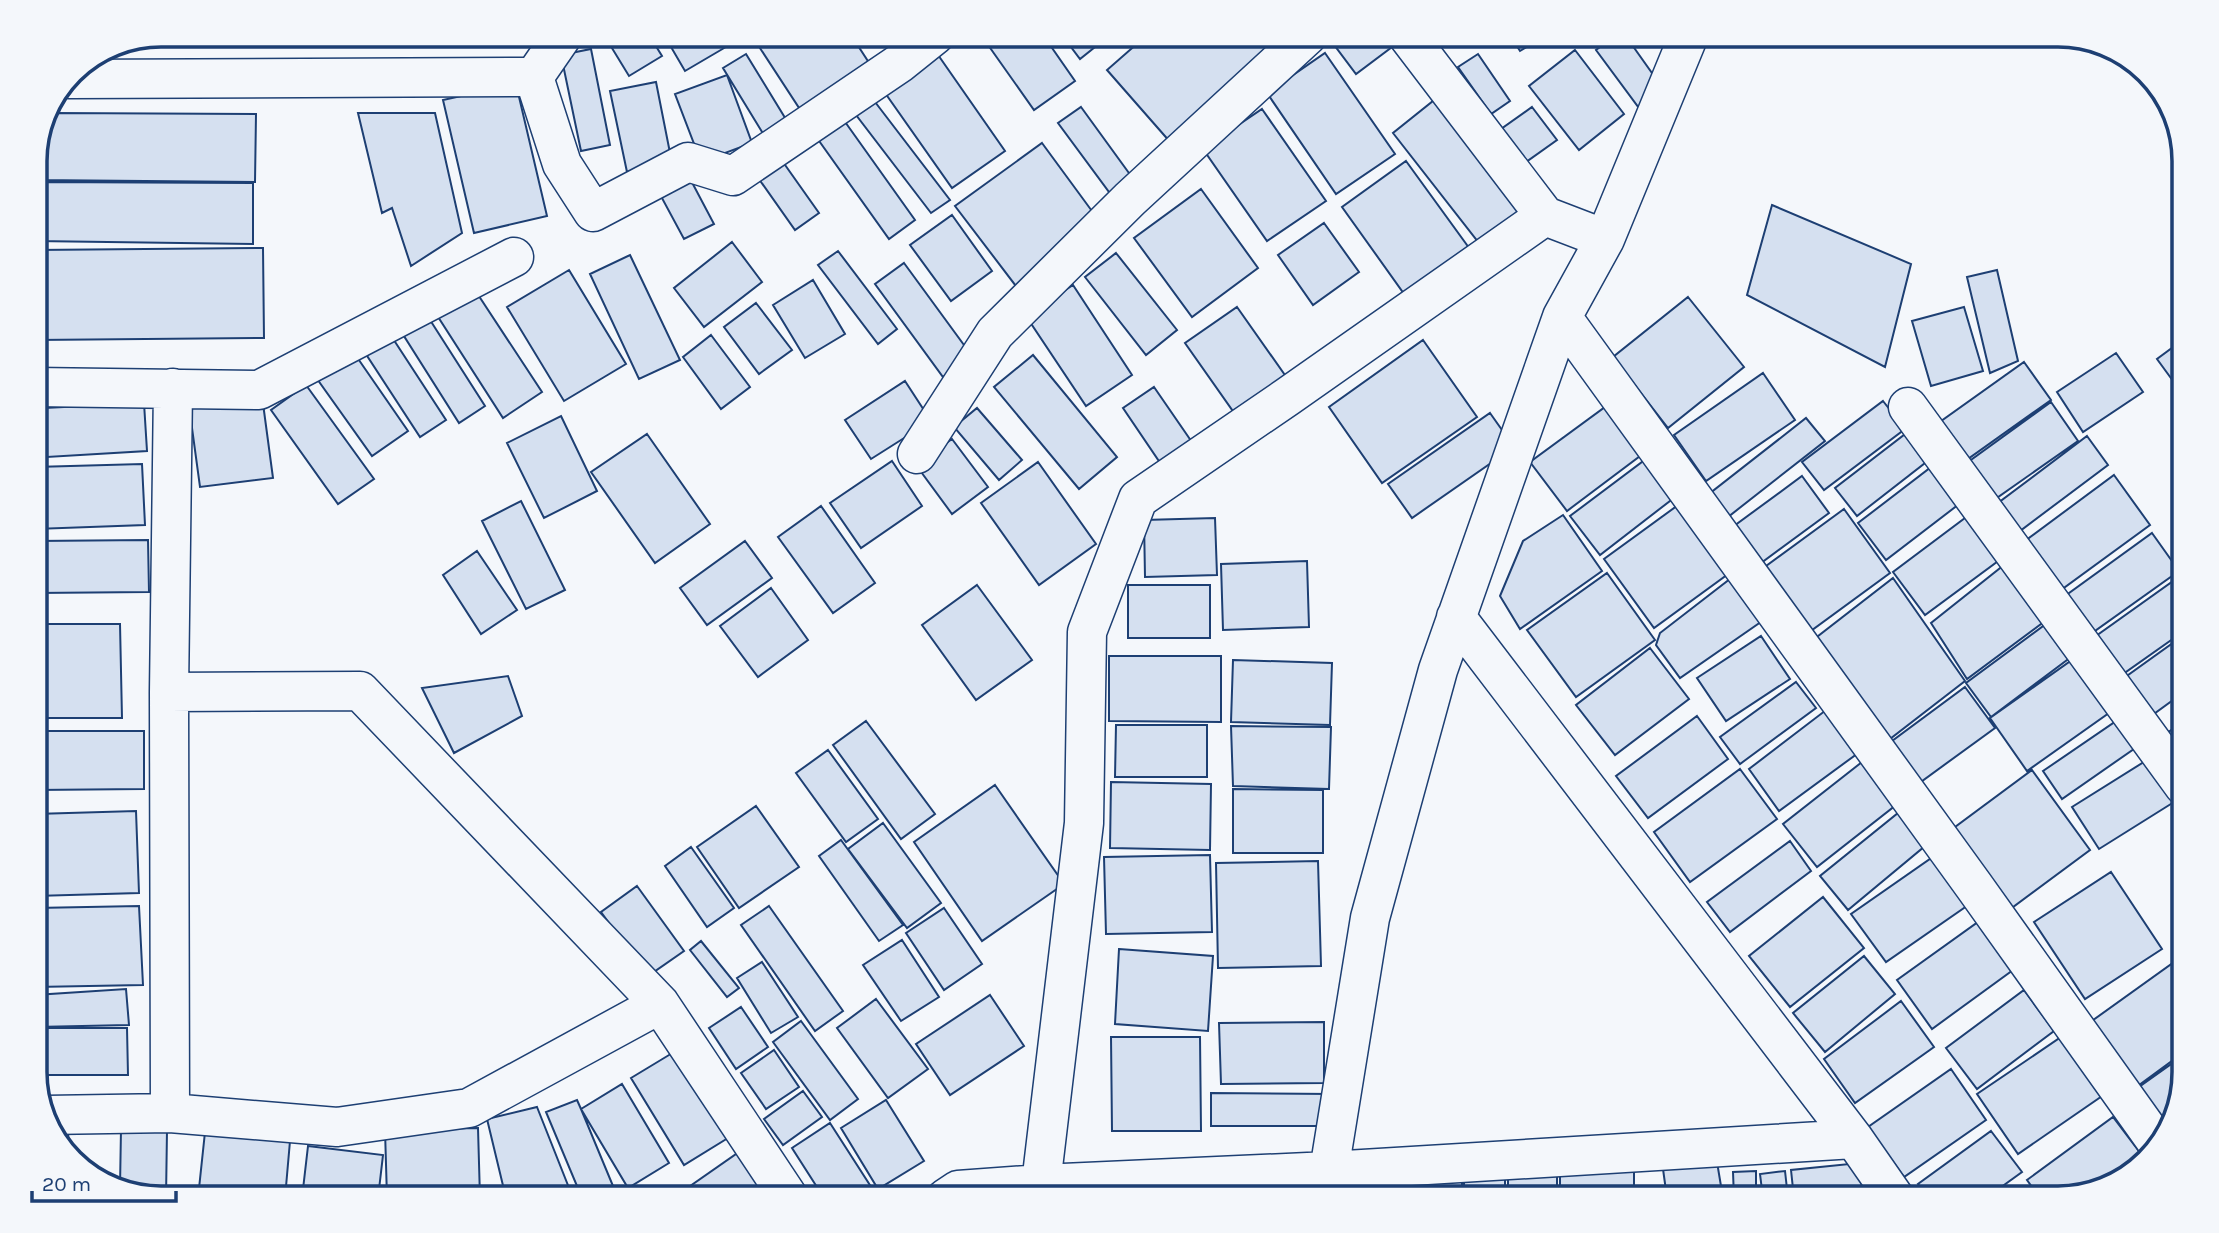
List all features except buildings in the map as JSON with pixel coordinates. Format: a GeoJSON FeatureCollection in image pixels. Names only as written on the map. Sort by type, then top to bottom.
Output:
{"type":"FeatureCollection","features":[{"type":"Feature","properties":{"kind":"street"},"geometry":{"type":"LineString","coordinates":[[534,77],[555,47]]}},
{"type":"Feature","properties":{"kind":"street"},"geometry":{"type":"LineString","coordinates":[[534,77],[562,164],[593,212],[688,162],[733,176],[920,47]]}},
{"type":"Feature","properties":{"kind":"street"},"geometry":{"type":"LineString","coordinates":[[917,454],[995,333],[1130,199],[1295,47]]}},
{"type":"Feature","properties":{"kind":"street"},"geometry":{"type":"LineString","coordinates":[[1416,47],[1545,216],[1605,240]]}},
{"type":"Feature","properties":{"kind":"street"},"geometry":{"type":"LineString","coordinates":[[1329,1171],[1370,918],[1438,670],[1562,317],[1605,240],[1684,47]]}},
{"type":"Feature","properties":{"kind":"street"},"geometry":{"type":"LineString","coordinates":[[83,79],[534,77]]}},
{"type":"Feature","properties":{"kind":"street"},"geometry":{"type":"LineString","coordinates":[[1043,1186],[1084,823],[1087,632],[1138,499],[1545,216]]}},
{"type":"Feature","properties":{"kind":"street"},"geometry":{"type":"LineString","coordinates":[[47,387],[259,390],[514,257]]}},
{"type":"Feature","properties":{"kind":"street"},"geometry":{"type":"LineString","coordinates":[[1562,317],[2152,1135]]}},
{"type":"Feature","properties":{"kind":"street"},"geometry":{"type":"LineString","coordinates":[[170,1113],[169,692],[173,388]]}},
{"type":"Feature","properties":{"kind":"street"},"geometry":{"type":"LineString","coordinates":[[1908,407],[2172,770]]}},
{"type":"Feature","properties":{"kind":"street"},"geometry":{"type":"LineString","coordinates":[[1456,617],[1854,1139],[1887,1186]]}},
{"type":"Feature","properties":{"kind":"street"},"geometry":{"type":"LineString","coordinates":[[169,692],[360,691],[660,1004],[781,1186]]}},
{"type":"Feature","properties":{"kind":"street"},"geometry":{"type":"LineString","coordinates":[[56,1115],[170,1113],[337,1127],[469,1108],[660,1004]]}},
{"type":"Feature","properties":{"kind":"street"},"geometry":{"type":"LineString","coordinates":[[1114,1186],[1854,1139]]}}]}
